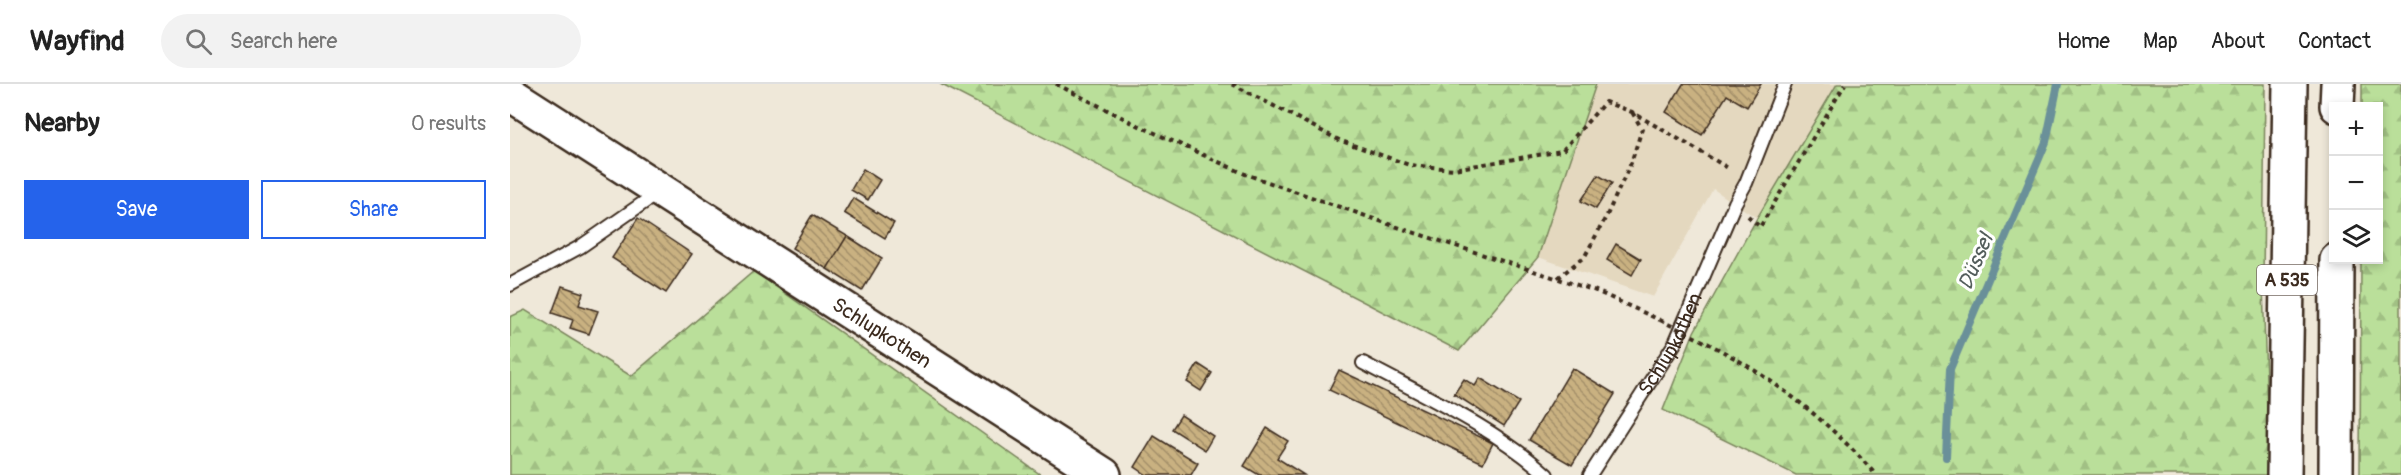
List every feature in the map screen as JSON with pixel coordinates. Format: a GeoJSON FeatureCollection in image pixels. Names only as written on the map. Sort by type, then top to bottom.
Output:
{"type":"FeatureCollection","features":[{"type":"Feature","properties":{"kind":"main road","name":"A 535"},"geometry":{"type":"LineString","coordinates":[[2284,475],[2290,84]]}},
{"type":"Feature","properties":{"kind":"main road"},"geometry":{"type":"LineString","coordinates":[[2337,84],[2337,102]]}},
{"type":"Feature","properties":{"kind":"main road","name":"Schlupkothen"},"geometry":{"type":"LineString","coordinates":[[510,94],[1104,475]]}},
{"type":"Feature","properties":{"kind":"main road","name":"A 535"},"geometry":{"type":"LineString","coordinates":[[2336,475],[2337,264]]}},
{"type":"Feature","properties":{"kind":"lane","name":"Schlupkothen"},"geometry":{"type":"LineString","coordinates":[[1590,475],[1675,343],[1735,203],[1746,183],[1785,84]]}},
{"type":"Feature","properties":{"kind":"lane"},"geometry":{"type":"LineString","coordinates":[[510,285],[580,247],[661,191]]}},
{"type":"Feature","properties":{"kind":"lane"},"geometry":{"type":"LineString","coordinates":[[1364,363],[1487,430],[1521,452],[1547,475]]}},
{"type":"Feature","properties":{"kind":"path"},"geometry":{"type":"LineString","coordinates":[[1056,84],[1133,123],[1245,174],[1403,229],[1596,291],[1660,320],[1736,358],[1776,385],[1811,412],[1876,475]]}},
{"type":"Feature","properties":{"kind":"path"},"geometry":{"type":"LineString","coordinates":[[1232,84],[1339,140],[1409,165],[1454,170],[1562,151],[1605,102],[1632,112],[1730,168],[1735,203],[1760,227],[1845,84]]}},
{"type":"Feature","properties":{"kind":"path"},"geometry":{"type":"LineString","coordinates":[[1558,278],[1585,255],[1631,163],[1642,129],[1632,112]]}},
{"type":"Feature","properties":{"kind":"shaded area"},"geometry":{"type":"Polygon","coordinates":[[[1596,84],[1837,84],[1757,218],[1713,189],[1653,297],[1538,257],[1596,84]]]}},
{"type":"Feature","properties":{"kind":"green space"},"geometry":{"type":"Polygon","coordinates":[[[940,84],[1596,84],[1538,257],[1459,351],[940,84]]]}},
{"type":"Feature","properties":{"kind":"green space"},"geometry":{"type":"Polygon","coordinates":[[[1837,84],[2265,84],[2263,284],[2269,475],[1796,475],[1663,410],[1694,332],[1757,218],[1837,84]]]}},
{"type":"Feature","properties":{"kind":"green space"},"geometry":{"type":"Polygon","coordinates":[[[2362,84],[2401,84],[2401,475],[2360,475],[2361,264],[2383,264],[2383,102],[2362,102],[2362,84]]]}},
{"type":"Feature","properties":{"kind":"green space"},"geometry":{"type":"Polygon","coordinates":[[[754,271],[1041,475],[510,475],[510,317],[525,310],[631,376],[754,271]]]}},
{"type":"Feature","properties":{"kind":"building"},"geometry":{"type":"Polygon","coordinates":[[[1683,84],[1761,84],[1747,107],[1727,95],[1702,135],[1666,112],[1683,84]]]}},
{"type":"Feature","properties":{"kind":"building"},"geometry":{"type":"Polygon","coordinates":[[[863,169],[880,180],[868,200],[851,190],[863,169]]]}},
{"type":"Feature","properties":{"kind":"building"},"geometry":{"type":"Polygon","coordinates":[[[1598,175],[1612,183],[1596,209],[1581,201],[1598,175]]]}},
{"type":"Feature","properties":{"kind":"building"},"geometry":{"type":"Polygon","coordinates":[[[853,198],[894,223],[885,238],[844,213],[853,198]]]}},
{"type":"Feature","properties":{"kind":"building"},"geometry":{"type":"Polygon","coordinates":[[[812,215],[847,236],[827,269],[792,248],[812,215]]]}},
{"type":"Feature","properties":{"kind":"building"},"geometry":{"type":"Polygon","coordinates":[[[638,218],[692,254],[666,293],[612,258],[638,218]]]}},
{"type":"Feature","properties":{"kind":"building"},"geometry":{"type":"Polygon","coordinates":[[[847,236],[882,258],[862,291],[827,269],[847,236]]]}},
{"type":"Feature","properties":{"kind":"building"},"geometry":{"type":"Polygon","coordinates":[[[1616,244],[1641,259],[1632,275],[1607,260],[1616,244]]]}},
{"type":"Feature","properties":{"kind":"building"},"geometry":{"type":"Polygon","coordinates":[[[562,286],[583,293],[579,305],[598,311],[589,334],[570,328],[573,320],[552,313],[562,286]]]}},
{"type":"Feature","properties":{"kind":"building"},"geometry":{"type":"Polygon","coordinates":[[[1198,364],[1212,373],[1201,391],[1187,382],[1198,364]]]}},
{"type":"Feature","properties":{"kind":"building"},"geometry":{"type":"Polygon","coordinates":[[[1572,368],[1615,394],[1572,465],[1529,440],[1572,368]]]}},
{"type":"Feature","properties":{"kind":"building"},"geometry":{"type":"Polygon","coordinates":[[[1339,370],[1493,443],[1483,463],[1329,390],[1339,370]]]}},
{"type":"Feature","properties":{"kind":"building"},"geometry":{"type":"Polygon","coordinates":[[[1480,378],[1519,402],[1504,426],[1454,394],[1464,379],[1475,386],[1480,378]]]}},
{"type":"Feature","properties":{"kind":"building"},"geometry":{"type":"Polygon","coordinates":[[[1181,415],[1213,436],[1205,450],[1172,429],[1181,415]]]}},
{"type":"Feature","properties":{"kind":"building"},"geometry":{"type":"Polygon","coordinates":[[[1267,428],[1288,441],[1277,458],[1304,475],[1259,475],[1244,466],[1267,428]]]}},
{"type":"Feature","properties":{"kind":"building"},"geometry":{"type":"Polygon","coordinates":[[[1154,436],[1198,463],[1191,475],[1147,475],[1135,467],[1154,436]]]}},
{"type":"Feature","properties":{"kind":"waterway","name":"Düssel"},"geometry":{"type":"LineString","coordinates":[[1946,457],[1950,369],[2046,142],[2058,84]]}}]}
